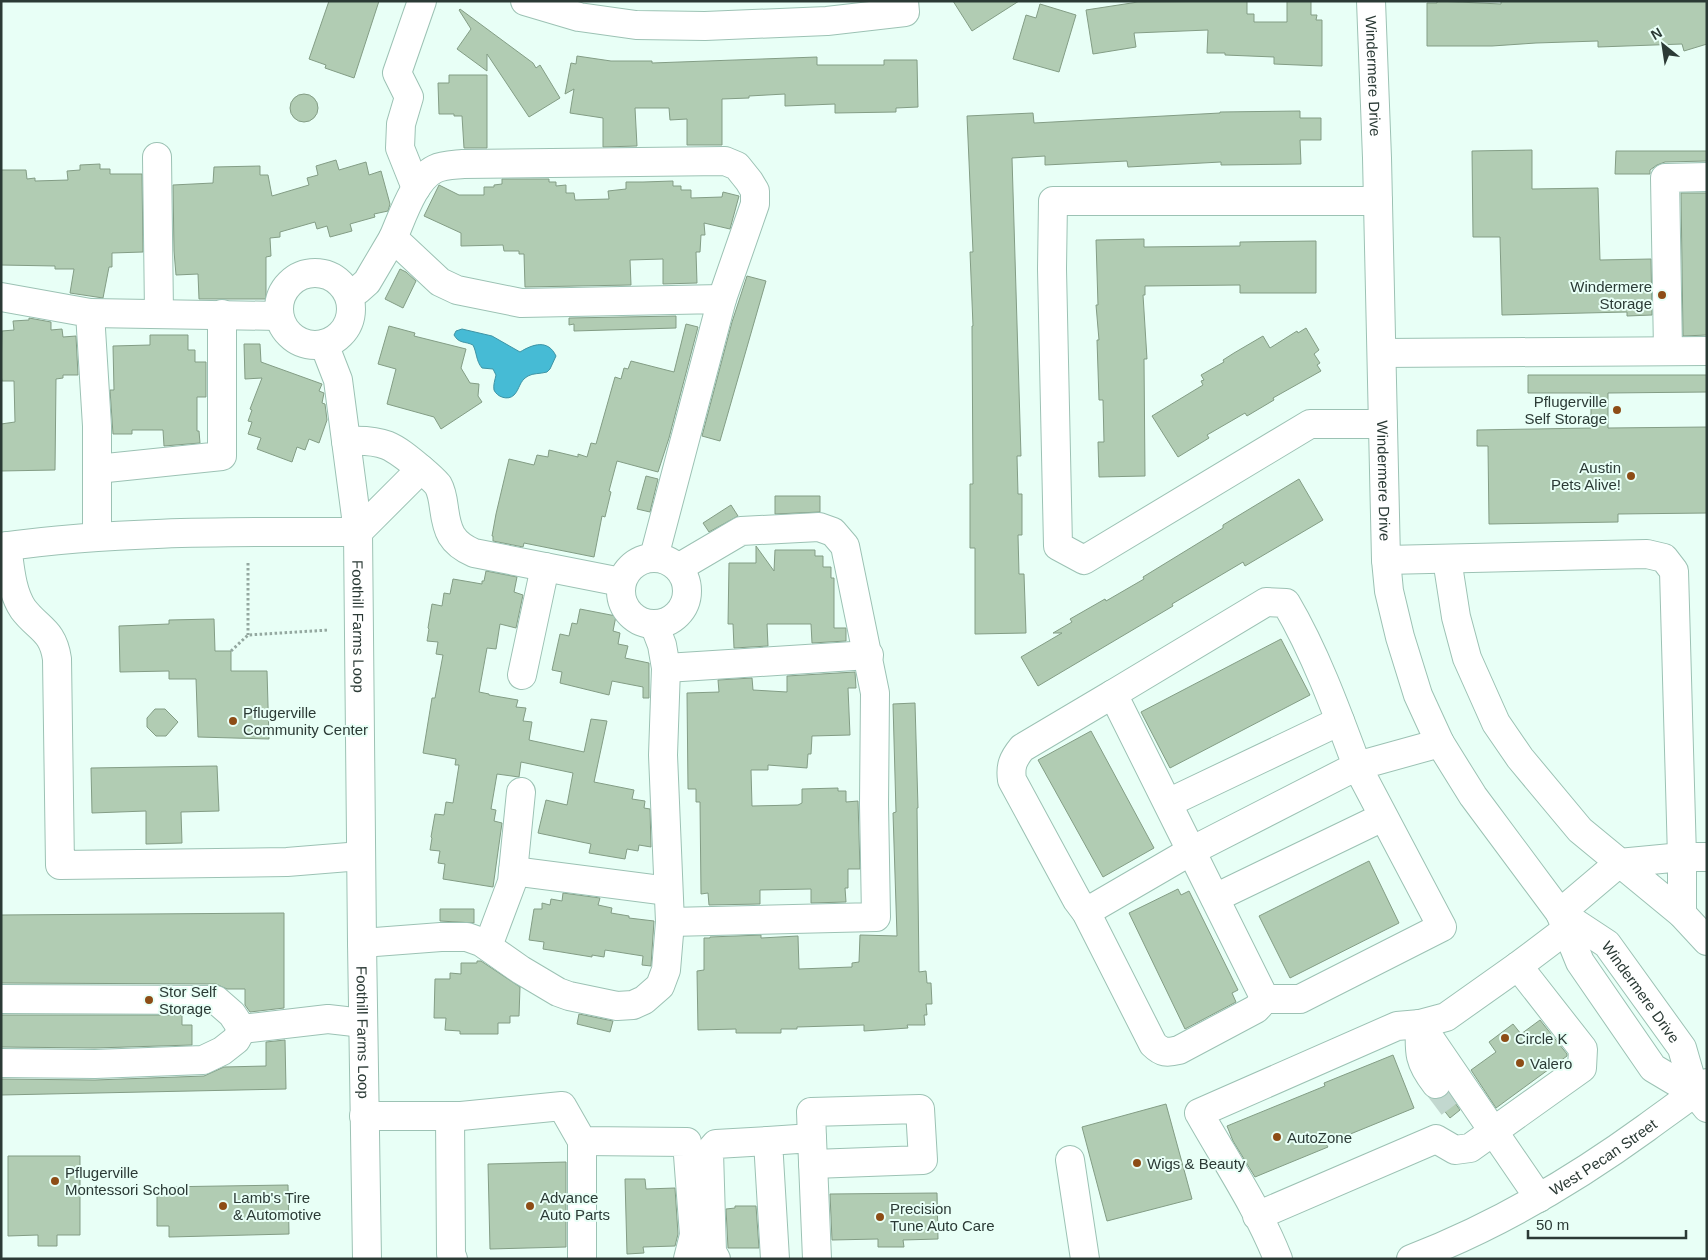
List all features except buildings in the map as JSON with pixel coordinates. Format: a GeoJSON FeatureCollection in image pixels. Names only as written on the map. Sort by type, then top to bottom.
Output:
{"type":"FeatureCollection","features":[{"type":"Feature","properties":{"kind":"street"},"geometry":{"type":"LineString","coordinates":[[416,188],[400,148],[402,124],[409,97],[397,73],[422,1]]}},
{"type":"Feature","properties":{"kind":"street"},"geometry":{"type":"LineString","coordinates":[[525,1],[579,17],[636,25],[696,26],[828,21],[905,12],[904,1]]}},
{"type":"Feature","properties":{"kind":"street","name":"Windermere Drive"},"geometry":{"type":"LineString","coordinates":[[1371,1],[1378,202],[1386,560],[1389,591],[1400,637],[1418,695],[1440,743],[1473,796],[1563,921],[1607,944],[1682,1048],[1703,1094]]}},
{"type":"Feature","properties":{"kind":"street"},"geometry":{"type":"LineString","coordinates":[[156,157],[159,313]]}},
{"type":"Feature","properties":{"kind":"street"},"geometry":{"type":"LineString","coordinates":[[348,293],[358,290],[367,282],[392,238],[416,188],[435,169],[462,164],[725,161],[738,166],[754,191],[755,204],[722,299],[666,562]]}},
{"type":"Feature","properties":{"kind":"street"},"geometry":{"type":"LineString","coordinates":[[1668,351],[1665,178],[1707,177]]}},
{"type":"Feature","properties":{"kind":"street"},"geometry":{"type":"LineString","coordinates":[[1378,202],[1053,201],[1052,269],[1058,546],[1084,560],[1310,424],[1383,424]]}},
{"type":"Feature","properties":{"kind":"street"},"geometry":{"type":"LineString","coordinates":[[392,238],[440,282],[457,290],[521,303],[722,299]]}},
{"type":"Feature","properties":{"kind":"street"},"geometry":{"type":"LineString","coordinates":[[309,273],[321,273],[332,276],[341,283],[348,293],[351,303],[351,314],[348,324],[334,340],[324,344],[312,345],[300,342],[283,327],[279,316],[279,304],[282,293],[289,283],[298,276],[309,273]]}},
{"type":"Feature","properties":{"kind":"street"},"geometry":{"type":"LineString","coordinates":[[1,297],[90,313],[279,316]]}},
{"type":"Feature","properties":{"kind":"street"},"geometry":{"type":"LineString","coordinates":[[90,313],[97,426],[97,536]]}},
{"type":"Feature","properties":{"kind":"street"},"geometry":{"type":"LineString","coordinates":[[97,469],[222,456],[222,314]]}},
{"type":"Feature","properties":{"kind":"street","name":"Foothill Farms Loop"},"geometry":{"type":"LineString","coordinates":[[324,344],[338,380],[358,532],[367,1259]]}},
{"type":"Feature","properties":{"kind":"street"},"geometry":{"type":"LineString","coordinates":[[1382,353],[1707,351]]}},
{"type":"Feature","properties":{"kind":"street"},"geometry":{"type":"LineString","coordinates":[[346,441],[382,442],[395,449],[421,469],[438,485],[442,495],[447,526],[452,539],[461,548],[474,553],[621,582]]}},
{"type":"Feature","properties":{"kind":"street"},"geometry":{"type":"LineString","coordinates":[[361,856],[287,862],[60,865],[57,659],[55,648],[48,634],[29,616],[21,604],[4,546],[97,536],[168,533],[358,532],[421,469]]}},
{"type":"Feature","properties":{"kind":"street"},"geometry":{"type":"LineString","coordinates":[[666,562],[685,577],[688,588],[687,598],[682,609],[675,617],[665,623],[644,623],[634,618],[627,611],[621,597],[621,582],[626,572],[643,559],[666,562],[742,532],[819,528],[833,532],[845,546],[875,694],[876,917],[670,922]]}},
{"type":"Feature","properties":{"kind":"street"},"geometry":{"type":"LineString","coordinates":[[1386,560],[1647,554],[1664,558],[1674,571],[1694,857],[1682,914]]}},
{"type":"Feature","properties":{"kind":"street"},"geometry":{"type":"LineString","coordinates":[[1447,559],[1456,617],[1467,658],[1496,723],[1520,758],[1580,830],[1682,914],[1707,941]]}},
{"type":"Feature","properties":{"kind":"street"},"geometry":{"type":"LineString","coordinates":[[522,675],[545,566]]}},
{"type":"Feature","properties":{"kind":"street"},"geometry":{"type":"LineString","coordinates":[[1266,602],[1286,603],[1299,624],[1357,766],[1442,927],[1300,998],[1265,998],[1256,1009],[1179,1050],[1159,1051],[1153,1044],[1086,912],[1077,900],[1012,780],[1010,768],[1014,758],[1022,748],[1266,602]]}},
{"type":"Feature","properties":{"kind":"street"},"geometry":{"type":"LineString","coordinates":[[362,943],[457,936],[474,939],[488,946],[521,970],[558,992],[569,996],[625,1006],[644,1000],[660,986],[666,970],[670,922],[663,755],[666,668],[662,645],[654,624]]}},
{"type":"Feature","properties":{"kind":"street"},"geometry":{"type":"LineString","coordinates":[[666,668],[868,655]]}},
{"type":"Feature","properties":{"kind":"street"},"geometry":{"type":"LineString","coordinates":[[1113,694],[1265,998]]}},
{"type":"Feature","properties":{"kind":"street"},"geometry":{"type":"LineString","coordinates":[[1168,803],[1340,721]]}},
{"type":"Feature","properties":{"kind":"street"},"geometry":{"type":"LineString","coordinates":[[1086,912],[1191,851],[1357,766],[1440,743]]}},
{"type":"Feature","properties":{"kind":"street"},"geometry":{"type":"LineString","coordinates":[[488,946],[512,882],[521,792]]}},
{"type":"Feature","properties":{"kind":"street"},"geometry":{"type":"LineString","coordinates":[[1215,898],[1383,817]]}},
{"type":"Feature","properties":{"kind":"street"},"geometry":{"type":"LineString","coordinates":[[1278,1259],[1269,1236],[1199,1114],[1397,1026],[1420,1024],[1446,1017],[1518,966],[1619,863],[1694,857]]}},
{"type":"Feature","properties":{"kind":"street"},"geometry":{"type":"LineString","coordinates":[[513,871],[668,891]]}},
{"type":"Feature","properties":{"kind":"street"},"geometry":{"type":"LineString","coordinates":[[1257,1216],[1436,1139],[1455,1150],[1470,1148],[1582,1068],[1583,1049],[1518,966]]}},
{"type":"Feature","properties":{"kind":"street"},"geometry":{"type":"LineString","coordinates":[[1,1000],[216,1000],[232,1014],[242,1029]]}},
{"type":"Feature","properties":{"kind":"street"},"geometry":{"type":"LineString","coordinates":[[242,1029],[328,1019],[363,1024]]}},
{"type":"Feature","properties":{"kind":"street"},"geometry":{"type":"LineString","coordinates":[[1420,1024],[1419,1051],[1424,1069],[1436,1084]]}},
{"type":"Feature","properties":{"kind":"street"},"geometry":{"type":"LineString","coordinates":[[1420,1024],[1487,1136],[1539,1198]]}},
{"type":"Feature","properties":{"kind":"street"},"geometry":{"type":"LineString","coordinates":[[1,1063],[95,1064],[203,1060],[222,1051],[236,1040],[242,1029]]}},
{"type":"Feature","properties":{"kind":"street","name":"West Pecan Street"},"geometry":{"type":"LineString","coordinates":[[1410,1259],[1443,1246],[1521,1209],[1703,1094]]}},
{"type":"Feature","properties":{"kind":"street"},"geometry":{"type":"LineString","coordinates":[[364,1116],[450,1116],[562,1106],[582,1141],[582,1259]]}},
{"type":"Feature","properties":{"kind":"street"},"geometry":{"type":"LineString","coordinates":[[1457,1112],[1487,1136]]}},
{"type":"Feature","properties":{"kind":"street"},"geometry":{"type":"LineString","coordinates":[[450,1116],[453,1259]]}},
{"type":"Feature","properties":{"kind":"street"},"geometry":{"type":"LineString","coordinates":[[582,1141],[687,1142],[694,1235],[688,1259]]}},
{"type":"Feature","properties":{"kind":"street"},"geometry":{"type":"LineString","coordinates":[[768,1141],[775,1259]]}},
{"type":"Feature","properties":{"kind":"street"},"geometry":{"type":"LineString","coordinates":[[716,1259],[712,1252],[709,1152],[716,1144],[768,1141],[813,1151],[817,1259]]}},
{"type":"Feature","properties":{"kind":"street"},"geometry":{"type":"LineString","coordinates":[[1070,1160],[1084,1259]]}},
{"type":"Feature","properties":{"kind":"path"},"geometry":{"type":"LineString","coordinates":[[248,563],[248,635]]}},
{"type":"Feature","properties":{"kind":"path"},"geometry":{"type":"LineString","coordinates":[[231,651],[248,635],[329,630]]}},
{"type":"Feature","properties":{"kind":"water"},"geometry":{"type":"Polygon","coordinates":[[[462,329],[492,336],[520,352],[535,345],[545,345],[556,356],[547,372],[528,376],[523,380],[512,397],[503,397],[494,390],[496,375],[493,369],[482,368],[473,345],[460,341],[454,335],[456,331],[462,329]]]}},
{"type":"Feature","properties":{"kind":"tunnel"},"geometry":{"type":"LineString","coordinates":[[1436,1084],[1457,1112]]}},
{"type":"Feature","properties":{"kind":"place","name":"Windermere Storage"},"geometry":{"type":"Point","coordinates":[1662,295]}},
{"type":"Feature","properties":{"kind":"place","name":"Pflugerville Self Storage"},"geometry":{"type":"Point","coordinates":[1617,410]}},
{"type":"Feature","properties":{"kind":"place","name":"Austin Pets Alive!"},"geometry":{"type":"Point","coordinates":[1631,476]}},
{"type":"Feature","properties":{"kind":"place","name":"Pflugerville Community Center"},"geometry":{"type":"Point","coordinates":[233,721]}},
{"type":"Feature","properties":{"kind":"place","name":"Stor Self Storage"},"geometry":{"type":"Point","coordinates":[149,1000]}},
{"type":"Feature","properties":{"kind":"place","name":"Circle K"},"geometry":{"type":"Point","coordinates":[1505,1038]}},
{"type":"Feature","properties":{"kind":"place","name":"Valero"},"geometry":{"type":"Point","coordinates":[1520,1063]}},
{"type":"Feature","properties":{"kind":"place","name":"AutoZone"},"geometry":{"type":"Point","coordinates":[1277,1137]}},
{"type":"Feature","properties":{"kind":"place","name":"Wigs & Beauty"},"geometry":{"type":"Point","coordinates":[1137,1163]}},
{"type":"Feature","properties":{"kind":"place","name":"Pflugerville Montessori School"},"geometry":{"type":"Point","coordinates":[55,1181]}},
{"type":"Feature","properties":{"kind":"place","name":"Lamb's Tire & Automotive"},"geometry":{"type":"Point","coordinates":[223,1206]}},
{"type":"Feature","properties":{"kind":"place","name":"Advance Auto Parts"},"geometry":{"type":"Point","coordinates":[530,1206]}},
{"type":"Feature","properties":{"kind":"place","name":"Precision Tune Auto Care"},"geometry":{"type":"Point","coordinates":[880,1217]}}]}
